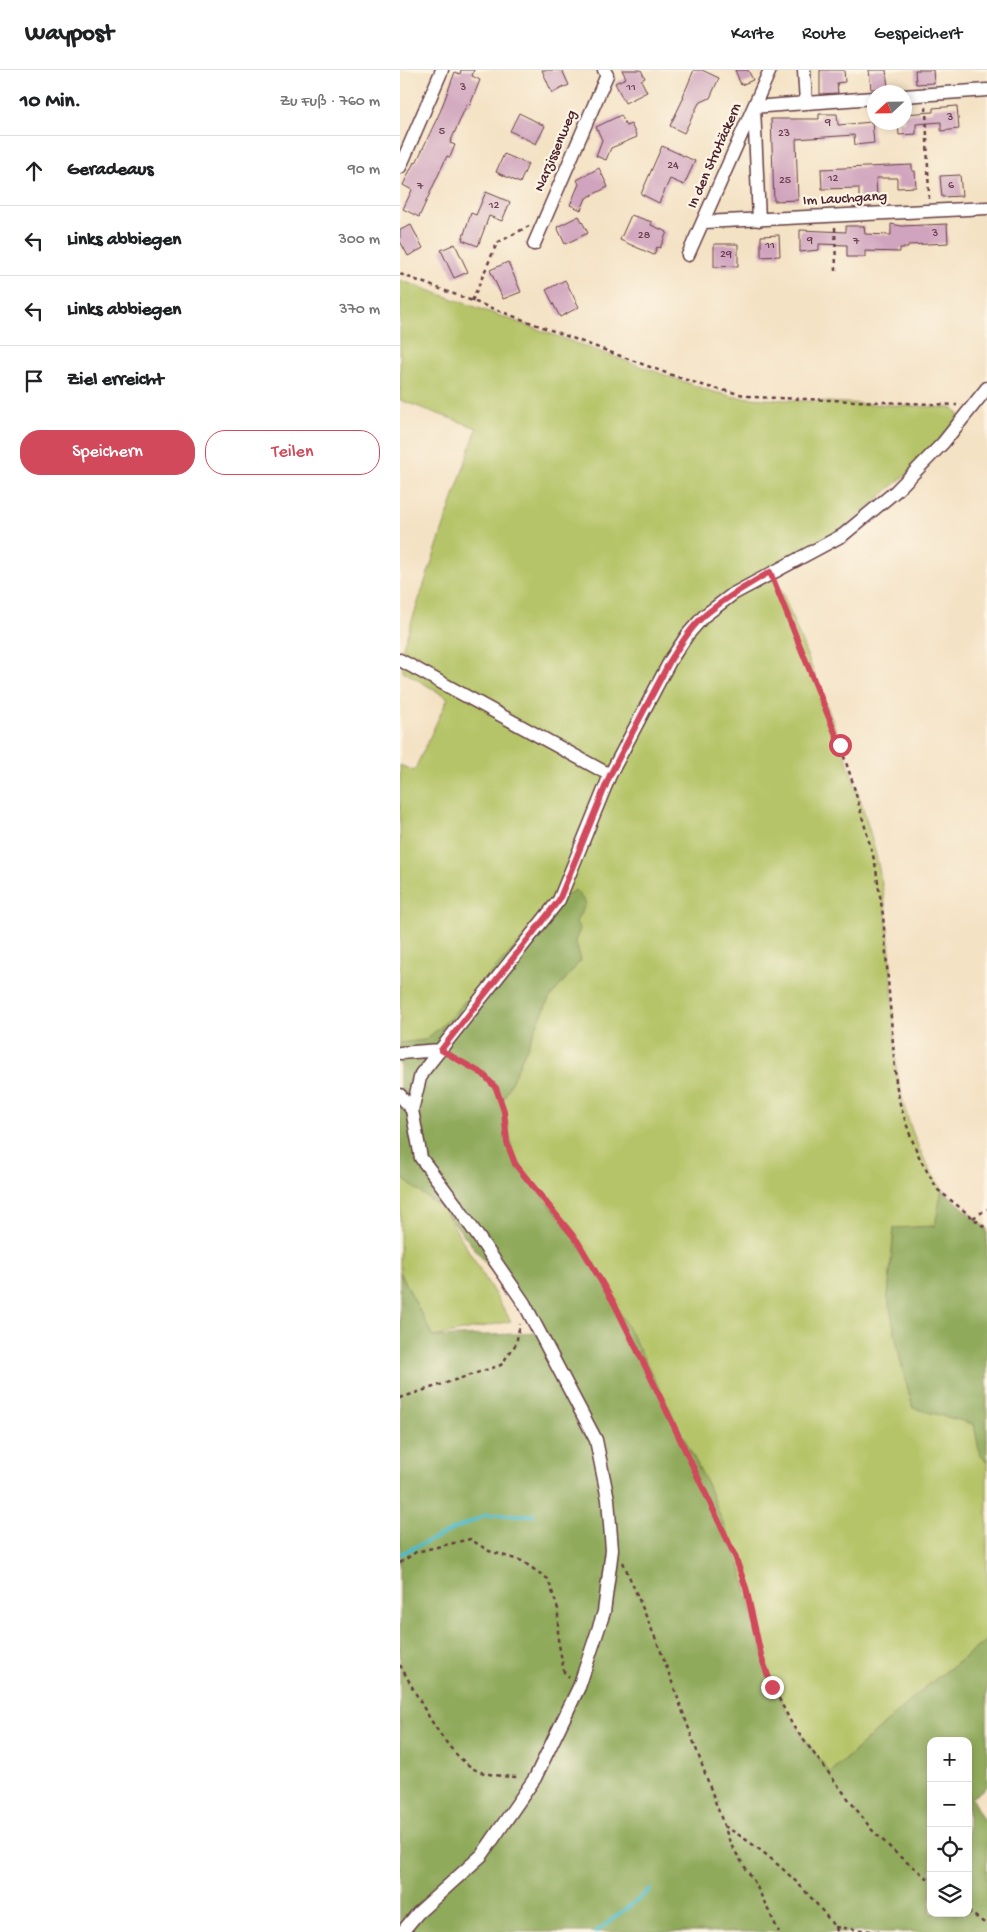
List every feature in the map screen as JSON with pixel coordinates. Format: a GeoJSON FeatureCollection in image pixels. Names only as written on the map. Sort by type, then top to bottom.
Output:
{"type":"FeatureCollection","features":[{"type":"Feature","properties":{"kind":"street"},"geometry":{"type":"LineString","coordinates":[[400,167],[442,70]]}},
{"type":"Feature","properties":{"kind":"street","name":"Narzissenweg"},"geometry":{"type":"LineString","coordinates":[[534,244],[607,75],[604,70]]}},
{"type":"Feature","properties":{"kind":"street","name":"In den Strutäckern"},"geometry":{"type":"LineString","coordinates":[[688,255],[770,70]]}},
{"type":"Feature","properties":{"kind":"street"},"geometry":{"type":"LineString","coordinates":[[804,70],[806,104]]}},
{"type":"Feature","properties":{"kind":"street"},"geometry":{"type":"LineString","coordinates":[[912,96],[987,90]]}},
{"type":"Feature","properties":{"kind":"street"},"geometry":{"type":"LineString","coordinates":[[759,220],[754,107],[867,99]]}},
{"type":"Feature","properties":{"kind":"street","name":"Im Lauchgang"},"geometry":{"type":"LineString","coordinates":[[704,222],[987,208]]}},
{"type":"Feature","properties":{"kind":"street"},"geometry":{"type":"LineString","coordinates":[[402,1932],[418,1913],[482,1855],[535,1778],[579,1687],[604,1612],[612,1550],[608,1499],[596,1440],[524,1303],[457,1206],[421,1158],[412,1110],[421,1074],[559,900],[610,775],[670,661],[688,634],[704,616],[733,594],[770,572],[844,535],[896,491],[943,443],[987,388]]}},
{"type":"Feature","properties":{"kind":"street"},"geometry":{"type":"LineString","coordinates":[[400,660],[610,775]]}},
{"type":"Feature","properties":{"kind":"street"},"geometry":{"type":"LineString","coordinates":[[400,1053],[441,1050]]}},
{"type":"Feature","properties":{"kind":"street"},"geometry":{"type":"LineString","coordinates":[[400,1095],[412,1110]]}},
{"type":"Feature","properties":{"kind":"path"},"geometry":{"type":"LineString","coordinates":[[926,95],[930,211]]}},
{"type":"Feature","properties":{"kind":"path"},"geometry":{"type":"LineString","coordinates":[[835,216],[836,272]]}},
{"type":"Feature","properties":{"kind":"path"},"geometry":{"type":"LineString","coordinates":[[472,301],[497,243],[546,217]]}},
{"type":"Feature","properties":{"kind":"path"},"geometry":{"type":"LineString","coordinates":[[400,274],[676,377],[731,392],[753,397],[959,405],[969,410]]}},
{"type":"Feature","properties":{"kind":"path"},"geometry":{"type":"LineString","coordinates":[[770,572],[840,745],[875,863],[883,915],[896,1084],[909,1132],[920,1158],[938,1190],[987,1229]]}},
{"type":"Feature","properties":{"kind":"path"},"geometry":{"type":"LineString","coordinates":[[441,1050],[483,1074],[496,1088],[504,1111],[507,1143],[515,1164],[578,1242],[614,1303],[735,1556],[746,1588],[762,1659],[772,1687],[793,1726],[872,1830],[899,1856],[927,1878]]}},
{"type":"Feature","properties":{"kind":"path"},"geometry":{"type":"LineString","coordinates":[[973,1218],[987,1209]]}},
{"type":"Feature","properties":{"kind":"path"},"geometry":{"type":"LineString","coordinates":[[400,1398],[501,1365],[516,1344],[524,1303]]}},
{"type":"Feature","properties":{"kind":"path"},"geometry":{"type":"LineString","coordinates":[[400,1563],[416,1552],[470,1539],[489,1551],[522,1561],[548,1579],[558,1609],[558,1639],[564,1672],[579,1687]]}},
{"type":"Feature","properties":{"kind":"path"},"geometry":{"type":"LineString","coordinates":[[612,1550],[626,1564],[660,1649],[731,1845],[755,1883],[779,1932]]}},
{"type":"Feature","properties":{"kind":"path"},"geometry":{"type":"LineString","coordinates":[[400,1665],[448,1748],[475,1770],[507,1777],[535,1778]]}},
{"type":"Feature","properties":{"kind":"path"},"geometry":{"type":"LineString","coordinates":[[726,1832],[724,1826],[764,1852],[809,1897],[838,1932]]}},
{"type":"Feature","properties":{"kind":"path"},"geometry":{"type":"LineString","coordinates":[[972,1915],[987,1925]]}},
{"type":"Feature","properties":{"kind":"path"},"geometry":{"type":"LineString","coordinates":[[831,1932],[835,1927]]}},
{"type":"Feature","properties":{"kind":"path"},"geometry":{"type":"LineString","coordinates":[[835,1927],[880,1932]]}},
{"type":"Feature","properties":{"kind":"green space"},"geometry":{"type":"Polygon","coordinates":[[[400,280],[710,391],[735,397],[952,408],[958,413],[958,418],[917,465],[847,525],[819,542],[773,565],[846,757],[868,825],[881,879],[889,940],[898,1078],[914,1136],[926,1163],[942,1189],[936,1226],[894,1229],[888,1297],[900,1359],[913,1408],[974,1424],[980,1455],[987,1461],[987,1640],[928,1685],[830,1773],[805,1740],[784,1706],[766,1665],[740,1565],[707,1484],[634,1339],[584,1248],[524,1172],[512,1150],[503,1100],[549,999],[581,960],[575,941],[580,929],[501,975],[486,979],[443,1025],[425,1040],[400,1043],[400,765],[414,771],[448,698],[403,671],[403,647],[477,428],[400,400],[400,280]]]}},
{"type":"Feature","properties":{"kind":"green space"},"geometry":{"type":"Polygon","coordinates":[[[575,890],[586,903],[576,922],[580,929],[575,941],[581,960],[549,999],[503,1100],[512,1150],[524,1172],[584,1248],[634,1339],[707,1484],[740,1565],[766,1665],[784,1706],[805,1740],[830,1773],[928,1685],[987,1640],[987,1787],[972,1797],[972,1737],[927,1737],[927,1917],[972,1917],[972,1800],[987,1826],[987,1932],[400,1932],[400,1272],[433,1337],[541,1333],[444,1210],[400,1177],[400,1043],[425,1040],[443,1025],[559,900],[575,890]]]}},
{"type":"Feature","properties":{"kind":"green space"},"geometry":{"type":"Polygon","coordinates":[[[400,1177],[444,1210],[511,1321],[433,1337],[400,1272],[400,1177]]]}},
{"type":"Feature","properties":{"kind":"green space"},"geometry":{"type":"Polygon","coordinates":[[[942,1189],[987,1229],[987,1461],[980,1455],[974,1424],[913,1408],[900,1359],[888,1297],[894,1228],[935,1226],[942,1189]]]}},
{"type":"Feature","properties":{"kind":"building"},"geometry":{"type":"Polygon","coordinates":[[[461,70],[474,70],[472,76],[480,80],[470,105],[467,104],[450,143],[455,145],[450,157],[447,156],[419,217],[403,209],[412,190],[403,185],[414,162],[416,163],[440,112],[455,72],[460,74],[461,70]]]}},
{"type":"Feature","properties":{"kind":"building"},"geometry":{"type":"Polygon","coordinates":[[[542,70],[562,70],[569,85],[552,93],[542,70]]]}},
{"type":"Feature","properties":{"kind":"building"},"geometry":{"type":"Polygon","coordinates":[[[622,70],[641,70],[645,78],[641,80],[647,92],[625,103],[615,83],[626,78],[622,70]]]}},
{"type":"Feature","properties":{"kind":"building"},"geometry":{"type":"Polygon","coordinates":[[[694,70],[702,70],[719,78],[710,98],[699,103],[684,133],[670,126],[694,70]]]}},
{"type":"Feature","properties":{"kind":"building"},"geometry":{"type":"Polygon","coordinates":[[[735,70],[748,70],[753,80],[741,85],[735,70]]]}},
{"type":"Feature","properties":{"kind":"building"},"geometry":{"type":"Polygon","coordinates":[[[820,70],[844,70],[845,82],[837,83],[838,93],[820,94],[820,70]]]}},
{"type":"Feature","properties":{"kind":"building"},"geometry":{"type":"Polygon","coordinates":[[[869,70],[886,70],[888,85],[871,85],[869,70]]]}},
{"type":"Feature","properties":{"kind":"building"},"geometry":{"type":"Polygon","coordinates":[[[915,70],[933,70],[934,83],[916,84],[915,70]]]}},
{"type":"Feature","properties":{"kind":"building"},"geometry":{"type":"Polygon","coordinates":[[[957,106],[959,129],[941,131],[941,122],[916,124],[916,134],[899,135],[899,130],[912,130],[912,113],[933,112],[933,108],[957,106]]]}},
{"type":"Feature","properties":{"kind":"building"},"geometry":{"type":"Polygon","coordinates":[[[519,113],[545,126],[536,144],[510,131],[519,113]]]}},
{"type":"Feature","properties":{"kind":"building"},"geometry":{"type":"Polygon","coordinates":[[[819,114],[837,114],[838,125],[867,122],[867,130],[873,130],[874,143],[855,145],[854,135],[796,139],[798,200],[774,201],[771,119],[819,119],[819,114]]]}},
{"type":"Feature","properties":{"kind":"building"},"geometry":{"type":"Polygon","coordinates":[[[621,115],[626,126],[631,124],[637,137],[611,148],[606,160],[596,156],[602,140],[596,127],[621,115]]]}},
{"type":"Feature","properties":{"kind":"building"},"geometry":{"type":"Polygon","coordinates":[[[662,146],[695,161],[684,185],[670,179],[659,203],[641,194],[662,146]]]}},
{"type":"Feature","properties":{"kind":"building"},"geometry":{"type":"Polygon","coordinates":[[[504,154],[528,164],[520,183],[496,172],[504,154]]]}},
{"type":"Feature","properties":{"kind":"building"},"geometry":{"type":"Polygon","coordinates":[[[912,165],[912,171],[915,171],[916,187],[897,188],[897,178],[876,178],[877,198],[859,198],[859,188],[822,189],[821,169],[912,165]]]}},
{"type":"Feature","properties":{"kind":"building"},"geometry":{"type":"Polygon","coordinates":[[[599,168],[608,187],[586,198],[581,210],[570,205],[579,184],[577,180],[599,168]]]}},
{"type":"Feature","properties":{"kind":"building"},"geometry":{"type":"Polygon","coordinates":[[[960,175],[962,196],[942,197],[940,176],[960,175]]]}},
{"type":"Feature","properties":{"kind":"building"},"geometry":{"type":"Polygon","coordinates":[[[486,192],[510,202],[502,221],[489,216],[478,246],[462,240],[471,213],[476,215],[486,192]]]}},
{"type":"Feature","properties":{"kind":"building"},"geometry":{"type":"Polygon","coordinates":[[[631,215],[652,222],[651,225],[667,232],[660,248],[657,247],[654,255],[620,240],[631,215]]]}},
{"type":"Feature","properties":{"kind":"building"},"geometry":{"type":"Polygon","coordinates":[[[579,216],[588,233],[565,244],[557,227],[579,216]]]}},
{"type":"Feature","properties":{"kind":"building"},"geometry":{"type":"Polygon","coordinates":[[[891,224],[902,226],[947,224],[948,243],[908,245],[908,248],[900,248],[900,252],[865,251],[865,257],[847,257],[847,245],[819,244],[819,250],[800,252],[800,230],[846,232],[846,226],[864,226],[865,234],[891,235],[891,224]]]}},
{"type":"Feature","properties":{"kind":"building"},"geometry":{"type":"Polygon","coordinates":[[[411,225],[423,248],[408,256],[400,241],[400,230],[411,225]]]}},
{"type":"Feature","properties":{"kind":"building"},"geometry":{"type":"Polygon","coordinates":[[[779,235],[780,256],[761,257],[761,236],[779,235]]]}},
{"type":"Feature","properties":{"kind":"building"},"geometry":{"type":"Polygon","coordinates":[[[455,244],[468,272],[454,278],[441,250],[455,244]]]}},
{"type":"Feature","properties":{"kind":"building"},"geometry":{"type":"Polygon","coordinates":[[[714,244],[738,244],[738,266],[714,267],[714,244]]]}},
{"type":"Feature","properties":{"kind":"building"},"geometry":{"type":"Polygon","coordinates":[[[508,262],[521,292],[503,299],[490,270],[508,262]]]}},
{"type":"Feature","properties":{"kind":"building"},"geometry":{"type":"Polygon","coordinates":[[[565,280],[579,307],[560,317],[546,290],[565,280]]]}},
{"type":"Feature","properties":{"kind":"waterway"},"geometry":{"type":"LineString","coordinates":[[400,1554],[486,1515],[534,1515]]}},
{"type":"Feature","properties":{"kind":"waterway"},"geometry":{"type":"LineString","coordinates":[[596,1932],[650,1890]]}},
{"type":"Feature","properties":{"kind":"route"},"geometry":{"type":"LineString","coordinates":[[772,1687],[754,1632],[746,1588],[735,1556],[614,1303],[578,1242],[538,1195],[515,1164],[507,1143],[504,1111],[496,1088],[483,1074],[441,1050],[559,900],[610,775],[681,643],[704,616],[733,594],[770,572],[840,745]]}}]}
